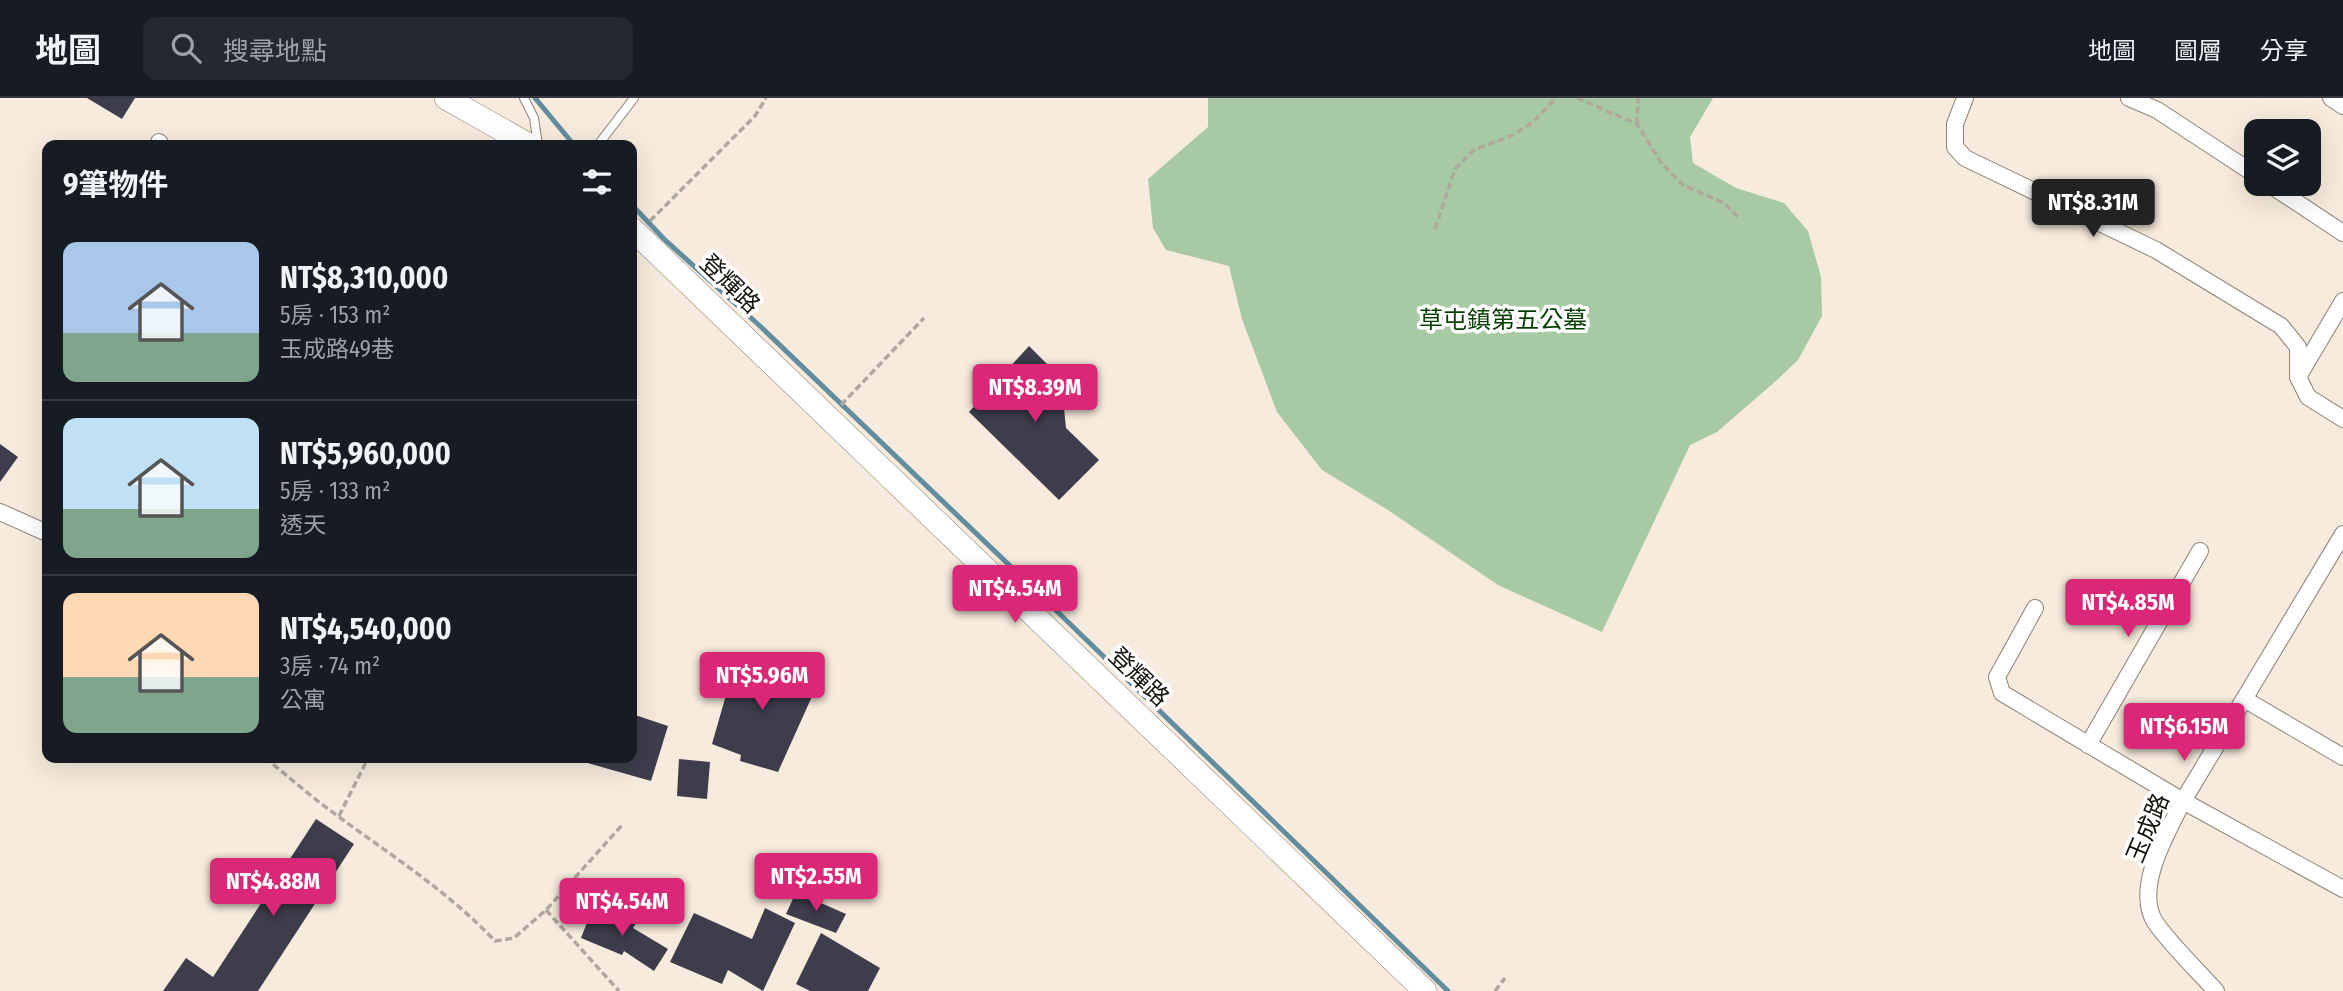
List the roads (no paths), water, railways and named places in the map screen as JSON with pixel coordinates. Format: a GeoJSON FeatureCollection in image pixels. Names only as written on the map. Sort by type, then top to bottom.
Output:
{"type":"FeatureCollection","features":[{"type":"Feature","properties":{"kind":"street"},"geometry":{"type":"LineString","coordinates":[[446,98],[520,140]]}},
{"type":"Feature","properties":{"kind":"street"},"geometry":{"type":"LineString","coordinates":[[1965,98],[1955,124],[1955,147],[1965,158],[2156,250],[2281,327],[2298,347],[2298,377],[2308,397],[2343,419]]}},
{"type":"Feature","properties":{"kind":"street"},"geometry":{"type":"LineString","coordinates":[[2129,98],[2157,110],[2244,167]]}},
{"type":"Feature","properties":{"kind":"street"},"geometry":{"type":"LineString","coordinates":[[2331,98],[2343,106]]}},
{"type":"Feature","properties":{"kind":"street"},"geometry":{"type":"LineString","coordinates":[[2287,196],[2343,233]]}},
{"type":"Feature","properties":{"kind":"street","name":"登輝路"},"geometry":{"type":"LineString","coordinates":[[637,234],[1425,991]]}},
{"type":"Feature","properties":{"kind":"street"},"geometry":{"type":"LineString","coordinates":[[2298,377],[2343,301]]}},
{"type":"Feature","properties":{"kind":"street"},"geometry":{"type":"LineString","coordinates":[[0,512],[42,531]]}},
{"type":"Feature","properties":{"kind":"street","name":"玉成路"},"geometry":{"type":"LineString","coordinates":[[2216,991],[2154,921],[2147,894],[2151,873],[2183,801],[2343,534]]}},
{"type":"Feature","properties":{"kind":"street"},"geometry":{"type":"LineString","coordinates":[[2088,746],[2200,551]]}},
{"type":"Feature","properties":{"kind":"street"},"geometry":{"type":"LineString","coordinates":[[2035,608],[1997,677],[2002,693],[2183,801],[2343,889]]}},
{"type":"Feature","properties":{"kind":"street"},"geometry":{"type":"LineString","coordinates":[[2244,699],[2343,757]]}},
{"type":"Feature","properties":{"kind":"lane"},"geometry":{"type":"LineString","coordinates":[[524,98],[534,118],[537,140]]}},
{"type":"Feature","properties":{"kind":"lane"},"geometry":{"type":"LineString","coordinates":[[602,140],[634,98]]}},
{"type":"Feature","properties":{"kind":"waterway"},"geometry":{"type":"LineString","coordinates":[[535,98],[570,140]]}},
{"type":"Feature","properties":{"kind":"waterway"},"geometry":{"type":"LineString","coordinates":[[637,210],[664,239],[760,326],[1032,587],[1448,991]]}},
{"type":"Feature","properties":{"kind":"park label","name":"草屯鎮第五公墓"},"geometry":{"type":"Point","coordinates":[1503,320]}}]}
